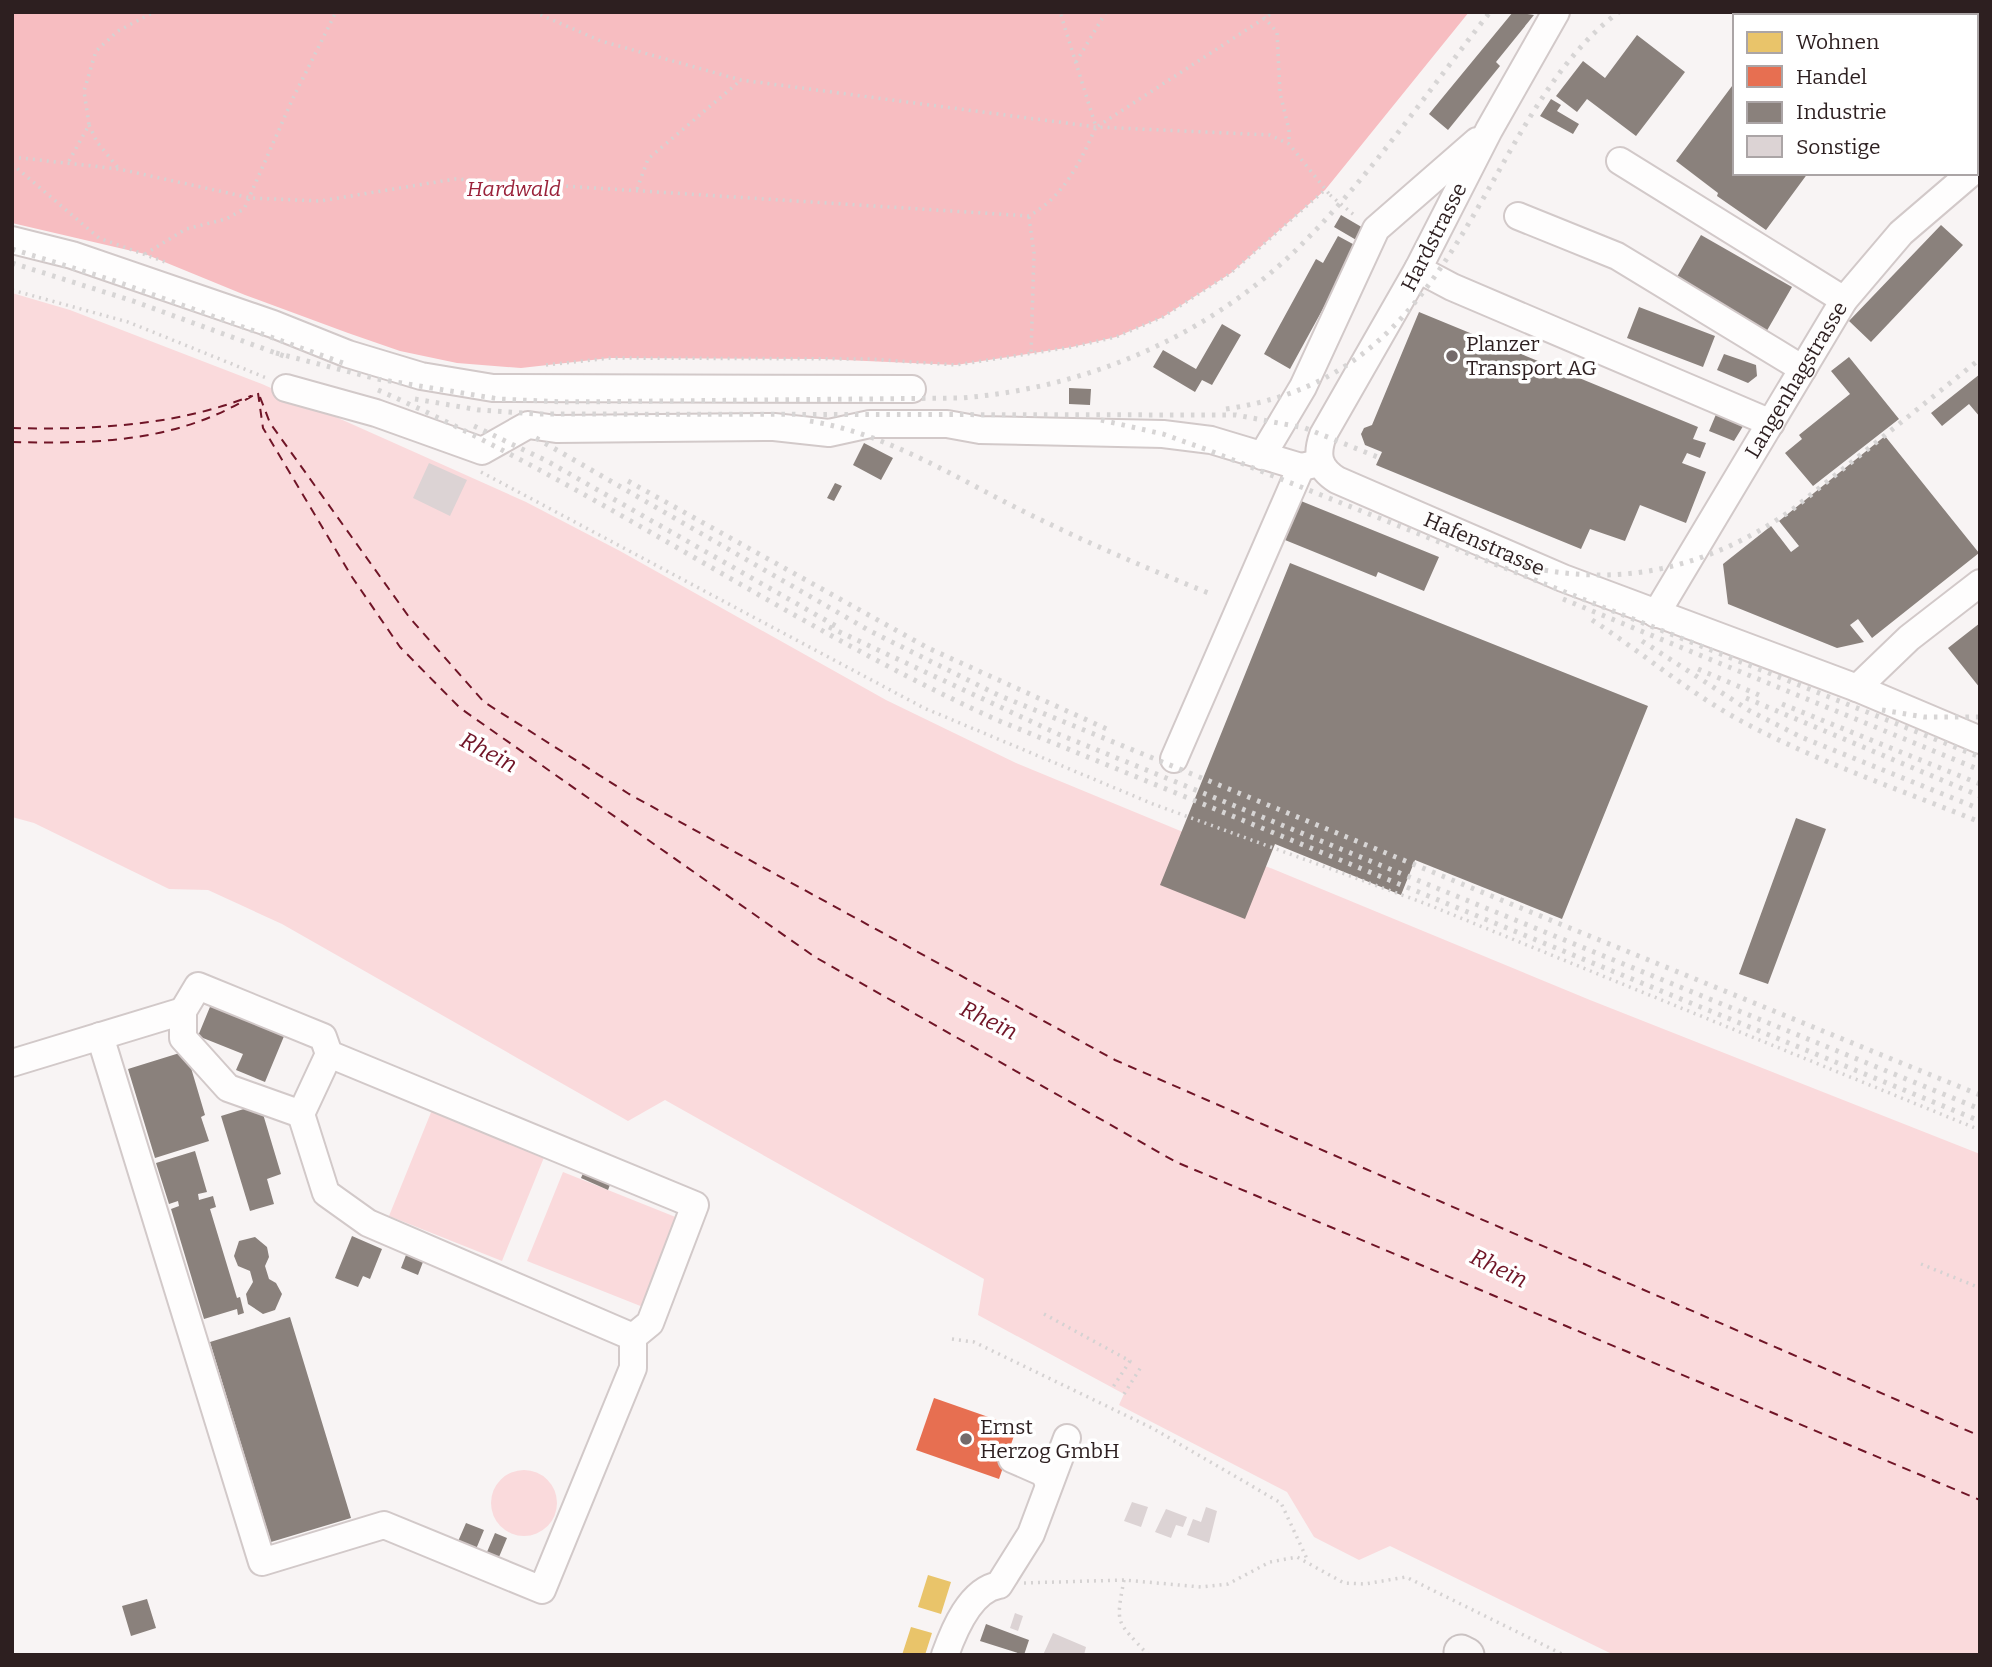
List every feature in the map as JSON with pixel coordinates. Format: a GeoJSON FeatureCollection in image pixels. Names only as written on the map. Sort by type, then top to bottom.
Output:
{"type":"FeatureCollection","features":[{"type":"Feature","properties":{"kind":"street","name":"Hardstrasse"},"geometry":{"type":"LineString","coordinates":[[1174,759],[1310,465],[1318,453],[1323,435],[1418,269],[1489,130],[1556,12]]}},
{"type":"Feature","properties":{"kind":"street"},"geometry":{"type":"LineString","coordinates":[[1262,456],[1303,387],[1376,229],[1489,130]]}},
{"type":"Feature","properties":{"kind":"street"},"geometry":{"type":"LineString","coordinates":[[1620,161],[1844,300]]}},
{"type":"Feature","properties":{"kind":"street","name":"Langenhagstrasse"},"geometry":{"type":"LineString","coordinates":[[1656,614],[1844,300],[1901,233],[1969,175]]}},
{"type":"Feature","properties":{"kind":"street"},"geometry":{"type":"LineString","coordinates":[[1518,216],[1617,256],[1803,369]]}},
{"type":"Feature","properties":{"kind":"street"},"geometry":{"type":"LineString","coordinates":[[12,240],[72,255],[273,324],[348,354],[421,376],[493,388],[545,377],[912,390]]}},
{"type":"Feature","properties":{"kind":"street"},"geometry":{"type":"LineString","coordinates":[[1418,269],[1452,287],[1771,423]]}},
{"type":"Feature","properties":{"kind":"street"},"geometry":{"type":"LineString","coordinates":[[545,377],[587,428]]}},
{"type":"Feature","properties":{"kind":"street","name":"Hafenstrasse"},"geometry":{"type":"LineString","coordinates":[[271,382],[376,413],[482,451],[528,425],[587,428],[774,427],[829,433],[870,424],[947,424],[980,430],[1163,434],[1211,440],[1262,456],[1310,465],[1337,481],[1554,575],[1857,688],[1980,740]]}},
{"type":"Feature","properties":{"kind":"street"},"geometry":{"type":"LineString","coordinates":[[1857,688],[1909,638],[1980,583]]}},
{"type":"Feature","properties":{"kind":"street"},"geometry":{"type":"LineString","coordinates":[[301,1114],[228,1088],[183,1038],[183,1011],[198,986],[323,1037],[329,1054],[301,1114],[326,1193],[368,1223],[633,1337]]}},
{"type":"Feature","properties":{"kind":"street"},"geometry":{"type":"LineString","coordinates":[[12,1063],[183,1011]]}},
{"type":"Feature","properties":{"kind":"street"},"geometry":{"type":"LineString","coordinates":[[100,1036],[262,1562],[384,1525],[542,1590],[634,1368],[633,1337]]}},
{"type":"Feature","properties":{"kind":"street"},"geometry":{"type":"LineString","coordinates":[[329,1054],[695,1205],[650,1323],[633,1337]]}},
{"type":"Feature","properties":{"kind":"street"},"geometry":{"type":"LineString","coordinates":[[945,1655],[954,1629],[968,1608],[991,1586],[999,1584],[1031,1534],[1067,1438]]}},
{"type":"Feature","properties":{"kind":"street"},"geometry":{"type":"LineString","coordinates":[[1012,1459],[1044,1473],[1049,1484]]}},
{"type":"Feature","properties":{"kind":"path"},"geometry":{"type":"LineString","coordinates":[[119,169],[97,142],[89,125],[84,91],[96,51],[118,31],[154,12]]}},
{"type":"Feature","properties":{"kind":"path"},"geometry":{"type":"LineString","coordinates":[[12,164],[99,238],[145,254],[186,229],[226,219],[244,209],[251,198],[288,108],[336,12]]}},
{"type":"Feature","properties":{"kind":"path"},"geometry":{"type":"LineString","coordinates":[[534,12],[601,41],[741,80],[1096,127],[1270,135],[1289,144],[1325,190],[1353,215]]}},
{"type":"Feature","properties":{"kind":"path"},"geometry":{"type":"LineString","coordinates":[[1060,12],[1096,127]]}},
{"type":"Feature","properties":{"kind":"path"},"geometry":{"type":"LineString","coordinates":[[1076,62],[1105,12]]}},
{"type":"Feature","properties":{"kind":"path"},"geometry":{"type":"LineString","coordinates":[[1259,12],[1277,32],[1280,93],[1289,130],[1289,144]]}},
{"type":"Feature","properties":{"kind":"path"},"geometry":{"type":"LineString","coordinates":[[12,156],[119,169],[251,198],[320,201],[455,179],[1029,216],[1050,203],[1073,176],[1096,127],[1274,12]]}},
{"type":"Feature","properties":{"kind":"path"},"geometry":{"type":"LineString","coordinates":[[637,189],[648,159],[741,80]]}},
{"type":"Feature","properties":{"kind":"path"},"geometry":{"type":"LineString","coordinates":[[69,161],[89,125]]}},
{"type":"Feature","properties":{"kind":"path"},"geometry":{"type":"LineString","coordinates":[[545,377],[610,358],[870,359],[956,365],[1116,337],[1163,317],[1231,273],[1325,190]]}},
{"type":"Feature","properties":{"kind":"path"},"geometry":{"type":"LineString","coordinates":[[1029,216],[1034,254],[1031,354]]}},
{"type":"Feature","properties":{"kind":"path"},"geometry":{"type":"LineString","coordinates":[[12,290],[128,322],[271,382]]}},
{"type":"Feature","properties":{"kind":"path"},"geometry":{"type":"LineString","coordinates":[[479,471],[924,708],[1153,804],[1424,903],[1980,1130]]}},
{"type":"Feature","properties":{"kind":"path"},"geometry":{"type":"LineString","coordinates":[[1921,1264],[1980,1288]]}},
{"type":"Feature","properties":{"kind":"path"},"geometry":{"type":"LineString","coordinates":[[1044,1314],[1130,1361],[1113,1387]]}},
{"type":"Feature","properties":{"kind":"path"},"geometry":{"type":"LineString","coordinates":[[952,1339],[974,1342],[1152,1428],[1281,1503],[1309,1563]]}},
{"type":"Feature","properties":{"kind":"path"},"geometry":{"type":"LineString","coordinates":[[1124,1394],[1141,1367]]}},
{"type":"Feature","properties":{"kind":"path"},"geometry":{"type":"LineString","coordinates":[[999,1584],[1124,1580],[1201,1587],[1228,1584],[1270,1562],[1297,1557],[1344,1583],[1365,1584],[1406,1577],[1564,1655]]}},
{"type":"Feature","properties":{"kind":"path"},"geometry":{"type":"LineString","coordinates":[[1124,1580],[1117,1609],[1119,1622],[1148,1655]]}},
{"type":"Feature","properties":{"kind":"green space","name":"Hardwald"},"geometry":{"type":"Polygon","coordinates":[[[12,12],[1469,12],[1325,190],[1231,273],[1163,317],[1116,337],[1072,347],[956,365],[822,359],[610,358],[521,368],[457,363],[400,351],[245,295],[145,254],[12,223],[12,12]]]}},
{"type":"Feature","properties":{"kind":"water","name":"Rhein"},"geometry":{"type":"Polygon","coordinates":[[[12,293],[70,310],[262,384],[526,502],[620,551],[886,700],[1016,763],[1590,1000],[1980,1154],[1980,1655],[1614,1655],[1390,1546],[1359,1560],[1314,1537],[1287,1492],[1119,1405],[1124,1394],[978,1315],[984,1279],[665,1100],[628,1121],[282,924],[208,890],[169,889],[34,823],[12,817],[12,293]]]}},
{"type":"Feature","properties":{"kind":"water"},"geometry":{"type":"Polygon","coordinates":[[[434,1105],[547,1150],[502,1261],[389,1216],[434,1105]]]}},
{"type":"Feature","properties":{"kind":"water"},"geometry":{"type":"Polygon","coordinates":[[[563,1172],[683,1220],[648,1309],[527,1261],[563,1172]]]}},
{"type":"Feature","properties":{"kind":"water"},"geometry":{"type":"Polygon","coordinates":[[[518,1470],[530,1470],[542,1475],[552,1485],[557,1503],[555,1516],[542,1531],[530,1536],[518,1536],[506,1531],[496,1521],[491,1509],[491,1497],[496,1485],[506,1475],[518,1470]]]}},
{"type":"Feature","properties":{"kind":"building: Wohnen"},"geometry":{"type":"Polygon","coordinates":[[[928,1575],[951,1582],[941,1614],[918,1607],[928,1575]]]}},
{"type":"Feature","properties":{"kind":"building: Wohnen"},"geometry":{"type":"Polygon","coordinates":[[[911,1627],[932,1633],[925,1655],[902,1655],[911,1627]]]}},
{"type":"Feature","properties":{"kind":"building: Handel","name":"Ernst Herzog GmbH"},"geometry":{"type":"Polygon","coordinates":[[[934,1398],[1017,1427],[999,1479],[916,1450],[934,1398]]]}},
{"type":"Feature","properties":{"kind":"building: Industrie"},"geometry":{"type":"Polygon","coordinates":[[[1513,12],[1534,15],[1496,62],[1500,66],[1448,130],[1429,114],[1513,12]]]}},
{"type":"Feature","properties":{"kind":"building: Industrie"},"geometry":{"type":"Polygon","coordinates":[[[1961,12],[1962,14],[1916,14],[1961,12]]]}},
{"type":"Feature","properties":{"kind":"building: Industrie"},"geometry":{"type":"Polygon","coordinates":[[[1637,35],[1685,72],[1636,136],[1587,99],[1577,112],[1556,96],[1583,61],[1605,78],[1637,35]]]}},
{"type":"Feature","properties":{"kind":"building: Industrie"},"geometry":{"type":"Polygon","coordinates":[[[1978,35],[1980,37],[1978,92],[1978,35]]]}},
{"type":"Feature","properties":{"kind":"building: Industrie"},"geometry":{"type":"Polygon","coordinates":[[[1733,85],[1733,175],[1807,175],[1766,230],[1717,196],[1718,193],[1676,161],[1733,85]]]}},
{"type":"Feature","properties":{"kind":"building: Industrie"},"geometry":{"type":"Polygon","coordinates":[[[1551,99],[1561,105],[1557,111],[1579,124],[1573,134],[1540,116],[1551,99]]]}},
{"type":"Feature","properties":{"kind":"building: Industrie"},"geometry":{"type":"Polygon","coordinates":[[[1341,215],[1365,229],[1358,241],[1334,227],[1341,215]]]}},
{"type":"Feature","properties":{"kind":"building: Industrie"},"geometry":{"type":"Polygon","coordinates":[[[1941,225],[1963,245],[1871,342],[1849,321],[1941,225]]]}},
{"type":"Feature","properties":{"kind":"building: Industrie"},"geometry":{"type":"Polygon","coordinates":[[[1701,235],[1792,287],[1765,334],[1674,282],[1701,235]]]}},
{"type":"Feature","properties":{"kind":"building: Industrie"},"geometry":{"type":"Polygon","coordinates":[[[1338,236],[1364,250],[1342,274],[1290,369],[1264,354],[1316,259],[1323,263],[1338,236]]]}},
{"type":"Feature","properties":{"kind":"building: Industrie"},"geometry":{"type":"Polygon","coordinates":[[[1639,307],[1715,336],[1703,367],[1627,338],[1639,307]]]}},
{"type":"Feature","properties":{"kind":"building: Industrie"},"geometry":{"type":"Polygon","coordinates":[[[1419,312],[1698,427],[1693,439],[1706,443],[1700,458],[1687,453],[1682,463],[1706,472],[1686,523],[1640,505],[1625,541],[1590,529],[1581,549],[1376,465],[1382,452],[1365,445],[1361,434],[1364,428],[1372,425],[1419,312]]]}},
{"type":"Feature","properties":{"kind":"building: Industrie"},"geometry":{"type":"Polygon","coordinates":[[[1222,324],[1241,335],[1212,385],[1202,380],[1195,392],[1153,367],[1163,350],[1196,369],[1222,324]]]}},
{"type":"Feature","properties":{"kind":"building: Industrie"},"geometry":{"type":"Polygon","coordinates":[[[1724,354],[1756,365],[1757,376],[1748,383],[1717,370],[1724,354]]]}},
{"type":"Feature","properties":{"kind":"building: Industrie"},"geometry":{"type":"Polygon","coordinates":[[[1849,357],[1899,419],[1813,486],[1785,453],[1802,439],[1799,435],[1850,394],[1831,371],[1849,357]]]}},
{"type":"Feature","properties":{"kind":"building: Industrie"},"geometry":{"type":"Polygon","coordinates":[[[1980,374],[1980,417],[1969,404],[1942,426],[1931,413],[1980,374]]]}},
{"type":"Feature","properties":{"kind":"building: Industrie"},"geometry":{"type":"Polygon","coordinates":[[[1069,388],[1091,389],[1090,405],[1069,404],[1069,388]]]}},
{"type":"Feature","properties":{"kind":"building: Industrie"},"geometry":{"type":"Polygon","coordinates":[[[1717,412],[1745,423],[1734,441],[1709,431],[1717,412]]]}},
{"type":"Feature","properties":{"kind":"building: Industrie"},"geometry":{"type":"Polygon","coordinates":[[[1885,436],[1979,553],[1872,638],[1858,619],[1850,625],[1864,642],[1837,648],[1728,604],[1723,564],[1771,526],[1791,552],[1799,546],[1779,521],[1885,436]]]}},
{"type":"Feature","properties":{"kind":"building: Industrie"},"geometry":{"type":"Polygon","coordinates":[[[864,443],[893,458],[881,480],[853,465],[864,443]]]}},
{"type":"Feature","properties":{"kind":"building: Industrie"},"geometry":{"type":"Polygon","coordinates":[[[835,483],[842,486],[834,501],[827,498],[835,483]]]}},
{"type":"Feature","properties":{"kind":"building: Industrie"},"geometry":{"type":"Polygon","coordinates":[[[1301,501],[1439,557],[1424,591],[1378,572],[1376,577],[1285,540],[1301,501]]]}},
{"type":"Feature","properties":{"kind":"building: Industrie"},"geometry":{"type":"Polygon","coordinates":[[[1290,563],[1648,706],[1562,919],[1415,860],[1401,895],[1275,844],[1245,919],[1160,885],[1290,563]]]}},
{"type":"Feature","properties":{"kind":"building: Industrie"},"geometry":{"type":"Polygon","coordinates":[[[1980,623],[1980,688],[1948,648],[1980,623]]]}},
{"type":"Feature","properties":{"kind":"building: Industrie"},"geometry":{"type":"Polygon","coordinates":[[[1796,818],[1826,829],[1768,984],[1739,974],[1796,818]]]}},
{"type":"Feature","properties":{"kind":"building: Industrie"},"geometry":{"type":"Polygon","coordinates":[[[212,1002],[287,1029],[265,1082],[236,1070],[243,1054],[198,1036],[212,1002]]]}},
{"type":"Feature","properties":{"kind":"building: Industrie"},"geometry":{"type":"Polygon","coordinates":[[[186,1051],[205,1115],[201,1117],[209,1141],[155,1158],[128,1069],[186,1051]]]}},
{"type":"Feature","properties":{"kind":"building: Industrie"},"geometry":{"type":"Polygon","coordinates":[[[260,1104],[281,1174],[267,1179],[274,1204],[250,1211],[221,1116],[260,1104]]]}},
{"type":"Feature","properties":{"kind":"building: Industrie"},"geometry":{"type":"Polygon","coordinates":[[[195,1151],[207,1192],[198,1194],[199,1200],[213,1196],[216,1207],[210,1209],[244,1313],[238,1315],[237,1309],[204,1319],[171,1209],[179,1206],[178,1201],[169,1204],[156,1163],[195,1151]]]}},
{"type":"Feature","properties":{"kind":"building: Industrie"},"geometry":{"type":"Polygon","coordinates":[[[586,1166],[613,1177],[608,1190],[581,1178],[586,1166]]]}},
{"type":"Feature","properties":{"kind":"building: Industrie"},"geometry":{"type":"Polygon","coordinates":[[[352,1236],[382,1249],[370,1279],[363,1276],[358,1287],[335,1278],[352,1236]]]}},
{"type":"Feature","properties":{"kind":"building: Industrie"},"geometry":{"type":"Polygon","coordinates":[[[255,1237],[267,1247],[269,1257],[265,1266],[269,1279],[276,1283],[282,1294],[275,1310],[263,1314],[248,1304],[246,1294],[253,1282],[250,1271],[238,1266],[234,1256],[239,1241],[255,1237]]]}},
{"type":"Feature","properties":{"kind":"building: Industrie"},"geometry":{"type":"Polygon","coordinates":[[[406,1255],[423,1262],[418,1275],[401,1268],[406,1255]]]}},
{"type":"Feature","properties":{"kind":"building: Industrie"},"geometry":{"type":"Polygon","coordinates":[[[290,1317],[351,1518],[271,1542],[210,1342],[290,1317]]]}},
{"type":"Feature","properties":{"kind":"building: Industrie"},"geometry":{"type":"Polygon","coordinates":[[[466,1523],[484,1530],[474,1554],[456,1546],[466,1523]]]}},
{"type":"Feature","properties":{"kind":"building: Industrie"},"geometry":{"type":"Polygon","coordinates":[[[495,1533],[507,1538],[499,1557],[487,1552],[495,1533]]]}},
{"type":"Feature","properties":{"kind":"building: Industrie"},"geometry":{"type":"Polygon","coordinates":[[[147,1599],[156,1628],[131,1636],[122,1606],[147,1599]]]}},
{"type":"Feature","properties":{"kind":"building: Industrie"},"geometry":{"type":"Polygon","coordinates":[[[986,1624],[1029,1640],[1024,1655],[980,1641],[986,1624]]]}},
{"type":"Feature","properties":{"kind":"building: Sonstige"},"geometry":{"type":"Polygon","coordinates":[[[429,463],[467,480],[450,516],[413,498],[429,463]]]}},
{"type":"Feature","properties":{"kind":"building: Sonstige"},"geometry":{"type":"Polygon","coordinates":[[[1132,1502],[1148,1507],[1141,1527],[1124,1521],[1132,1502]]]}},
{"type":"Feature","properties":{"kind":"building: Sonstige"},"geometry":{"type":"Polygon","coordinates":[[[1206,1507],[1217,1511],[1209,1543],[1187,1535],[1193,1519],[1201,1522],[1206,1507]]]}},
{"type":"Feature","properties":{"kind":"building: Sonstige"},"geometry":{"type":"Polygon","coordinates":[[[1166,1509],[1187,1517],[1183,1527],[1176,1525],[1171,1538],[1155,1532],[1166,1509]]]}},
{"type":"Feature","properties":{"kind":"building: Sonstige"},"geometry":{"type":"Polygon","coordinates":[[[1015,1613],[1023,1616],[1018,1631],[1010,1628],[1015,1613]]]}},
{"type":"Feature","properties":{"kind":"building: Sonstige"},"geometry":{"type":"Polygon","coordinates":[[[1053,1633],[1086,1647],[1084,1655],[1043,1655],[1053,1633]]]}},
{"type":"Feature","properties":{"kind":"ferry route"},"geometry":{"type":"LineString","coordinates":[[12,442],[77,442],[139,437],[198,422],[257,393]]}},
{"type":"Feature","properties":{"kind":"ferry route"},"geometry":{"type":"LineString","coordinates":[[258,393],[263,428],[352,577],[400,647],[460,708],[815,957],[1176,1162],[1980,1500]]}},
{"type":"Feature","properties":{"kind":"ferry route"},"geometry":{"type":"LineString","coordinates":[[12,428],[103,427],[164,420],[251,396]]}},
{"type":"Feature","properties":{"kind":"ferry route"},"geometry":{"type":"LineString","coordinates":[[260,397],[270,423],[409,617],[484,702],[629,794],[1115,1060],[1980,1436]]}},
{"type":"Feature","properties":{"kind":"railway"},"geometry":{"type":"LineString","coordinates":[[276,353],[377,379],[499,399],[563,402],[961,398],[1053,383],[1098,370],[1182,333],[1260,282],[1295,251],[1347,195],[1490,12]]}},
{"type":"Feature","properties":{"kind":"railway"},"geometry":{"type":"LineString","coordinates":[[1226,409],[1282,396],[1330,375],[1370,348],[1404,316],[1434,278],[1461,236],[1547,90],[1587,40],[1619,12]]}},
{"type":"Feature","properties":{"kind":"railway"},"geometry":{"type":"LineString","coordinates":[[12,249],[115,281],[343,363]]}},
{"type":"Feature","properties":{"kind":"railway"},"geometry":{"type":"LineString","coordinates":[[12,263],[133,301],[284,356]]}},
{"type":"Feature","properties":{"kind":"railway"},"geometry":{"type":"LineString","coordinates":[[1524,566],[1561,573],[1631,573],[1665,568],[1730,546],[1793,509],[1980,359]]}},
{"type":"Feature","properties":{"kind":"railway"},"geometry":{"type":"LineString","coordinates":[[378,390],[535,468],[841,641],[997,720],[1980,1121]]}},
{"type":"Feature","properties":{"kind":"railway"},"geometry":{"type":"LineString","coordinates":[[415,399],[479,410],[536,414],[1236,415],[1305,428],[1380,458]]}},
{"type":"Feature","properties":{"kind":"railway"},"geometry":{"type":"LineString","coordinates":[[1101,420],[1163,434],[1208,450],[1980,757]]}},
{"type":"Feature","properties":{"kind":"railway"},"geometry":{"type":"LineString","coordinates":[[810,421],[870,437],[898,448],[1078,537],[1211,594]]}},
{"type":"Feature","properties":{"kind":"railway"},"geometry":{"type":"LineString","coordinates":[[474,426],[547,461],[841,629]]}},
{"type":"Feature","properties":{"kind":"railway"},"geometry":{"type":"LineString","coordinates":[[536,438],[870,631],[998,695],[1980,1095]]}},
{"type":"Feature","properties":{"kind":"railway"},"geometry":{"type":"LineString","coordinates":[[628,481],[928,648],[1109,730]]}},
{"type":"Feature","properties":{"kind":"railway"},"geometry":{"type":"LineString","coordinates":[[1563,599],[1980,770]]}},
{"type":"Feature","properties":{"kind":"railway"},"geometry":{"type":"LineString","coordinates":[[1592,620],[1743,722],[1830,763],[1980,822]]}},
{"type":"Feature","properties":{"kind":"railway"},"geometry":{"type":"LineString","coordinates":[[829,627],[1058,734],[1980,1109]]}},
{"type":"Feature","properties":{"kind":"railway"},"geometry":{"type":"LineString","coordinates":[[1642,641],[1750,711],[1801,737],[1980,809]]}},
{"type":"Feature","properties":{"kind":"railway"},"geometry":{"type":"LineString","coordinates":[[1698,669],[1759,695]]}},
{"type":"Feature","properties":{"kind":"railway"},"geometry":{"type":"LineString","coordinates":[[1746,698],[1980,796]]}},
{"type":"Feature","properties":{"kind":"railway"},"geometry":{"type":"LineString","coordinates":[[1782,704],[1980,784]]}},
{"type":"Feature","properties":{"kind":"railway"},"geometry":{"type":"LineString","coordinates":[[1882,710],[1924,717],[1980,717]]}},
{"type":"Feature","properties":{"kind":"place","name":"Planzer Transport AG"},"geometry":{"type":"Point","coordinates":[1452,356]}},
{"type":"Feature","properties":{"kind":"place","name":"Ernst Herzog GmbH"},"geometry":{"type":"Point","coordinates":[966,1439]}}]}
